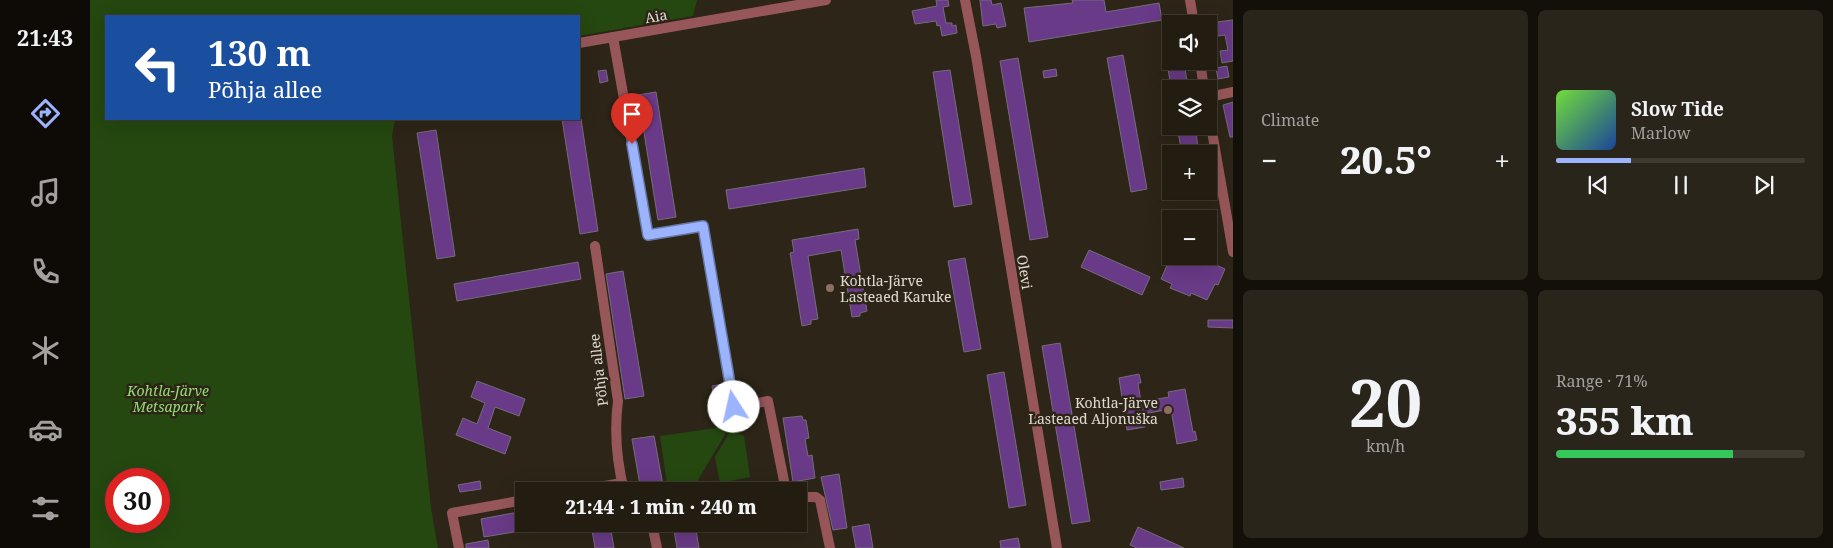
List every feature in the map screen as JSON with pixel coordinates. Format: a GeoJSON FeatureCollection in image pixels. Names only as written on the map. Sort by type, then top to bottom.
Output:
{"type":"FeatureCollection","features":[{"type":"Feature","properties":{"kind":"street","name":"Aia"},"geometry":{"type":"LineString","coordinates":[[580,43],[826,0]]}},
{"type":"Feature","properties":{"kind":"street","name":"Olevi"},"geometry":{"type":"LineString","coordinates":[[965,0],[976,56],[1057,548]]}},
{"type":"Feature","properties":{"kind":"street"},"geometry":{"type":"LineString","coordinates":[[1190,0],[1192,15]]}},
{"type":"Feature","properties":{"kind":"street"},"geometry":{"type":"LineString","coordinates":[[613,37],[648,235],[703,226],[734,407],[768,401],[784,482]]}},
{"type":"Feature","properties":{"kind":"street"},"geometry":{"type":"LineString","coordinates":[[1217,95],[1233,92]]}},
{"type":"Feature","properties":{"kind":"street"},"geometry":{"type":"LineString","coordinates":[[1213,135],[1230,214],[1233,252]]}},
{"type":"Feature","properties":{"kind":"street","name":"Põhja allee"},"geometry":{"type":"LineString","coordinates":[[595,246],[618,401],[616,439],[622,482]]}},
{"type":"Feature","properties":{"kind":"street"},"geometry":{"type":"LineString","coordinates":[[807,497],[816,496],[820,500],[830,548]]}},
{"type":"Feature","properties":{"kind":"street"},"geometry":{"type":"LineString","coordinates":[[459,548],[452,513],[515,502]]}},
{"type":"Feature","properties":{"kind":"street"},"geometry":{"type":"LineString","coordinates":[[654,532],[657,548]]}},
{"type":"Feature","properties":{"kind":"green space","name":"Kohtla-Järve Metsapark"},"geometry":{"type":"Polygon","coordinates":[[[90,0],[697,0],[693,16],[580,36],[580,15],[105,15],[105,120],[395,120],[392,136],[431,508],[438,548],[90,548],[90,0]]]}},
{"type":"Feature","properties":{"kind":"green space"},"geometry":{"type":"Polygon","coordinates":[[[730,426],[697,482],[667,482],[660,436],[730,426]]]}},
{"type":"Feature","properties":{"kind":"green space"},"geometry":{"type":"Polygon","coordinates":[[[731,430],[744,436],[750,477],[720,482],[715,457],[731,430]]]}},
{"type":"Feature","properties":{"kind":"building"},"geometry":{"type":"Polygon","coordinates":[[[936,0],[948,0],[949,6],[943,7],[946,23],[952,23],[952,26],[956,25],[957,33],[942,36],[940,25],[937,26],[936,21],[915,24],[912,11],[937,6],[936,0]]]}},
{"type":"Feature","properties":{"kind":"building"},"geometry":{"type":"Polygon","coordinates":[[[980,0],[991,0],[992,5],[1001,3],[1006,26],[997,28],[996,24],[983,26],[980,0]]]}},
{"type":"Feature","properties":{"kind":"building"},"geometry":{"type":"Polygon","coordinates":[[[1072,0],[1104,0],[1106,12],[1159,3],[1162,20],[1029,42],[1024,8],[1073,3],[1072,0]]]}},
{"type":"Feature","properties":{"kind":"building"},"geometry":{"type":"Polygon","coordinates":[[[1233,20],[1233,61],[1222,63],[1220,51],[1228,50],[1225,35],[1217,36],[1217,22],[1233,20]]]}},
{"type":"Feature","properties":{"kind":"building"},"geometry":{"type":"Polygon","coordinates":[[[1123,55],[1147,189],[1131,192],[1107,58],[1123,55]]]}},
{"type":"Feature","properties":{"kind":"building"},"geometry":{"type":"Polygon","coordinates":[[[1018,58],[1048,237],[1030,240],[1000,61],[1018,58]]]}},
{"type":"Feature","properties":{"kind":"building"},"geometry":{"type":"Polygon","coordinates":[[[1227,66],[1229,77],[1218,79],[1217,68],[1227,66]]]}},
{"type":"Feature","properties":{"kind":"building"},"geometry":{"type":"Polygon","coordinates":[[[1056,69],[1057,76],[1044,78],[1043,71],[1056,69]]]}},
{"type":"Feature","properties":{"kind":"building"},"geometry":{"type":"Polygon","coordinates":[[[606,70],[608,81],[600,83],[598,71],[606,70]]]}},
{"type":"Feature","properties":{"kind":"building"},"geometry":{"type":"Polygon","coordinates":[[[950,70],[972,204],[954,207],[933,72],[950,70]]]}},
{"type":"Feature","properties":{"kind":"building"},"geometry":{"type":"Polygon","coordinates":[[[1168,70],[1185,70],[1187,80],[1170,80],[1168,70]]]}},
{"type":"Feature","properties":{"kind":"building"},"geometry":{"type":"Polygon","coordinates":[[[656,92],[676,217],[658,220],[638,95],[656,92]]]}},
{"type":"Feature","properties":{"kind":"building"},"geometry":{"type":"Polygon","coordinates":[[[1233,102],[1233,137],[1230,137],[1223,105],[1233,102]]]}},
{"type":"Feature","properties":{"kind":"building"},"geometry":{"type":"Polygon","coordinates":[[[581,119],[598,231],[580,234],[562,120],[581,119]]]}},
{"type":"Feature","properties":{"kind":"building"},"geometry":{"type":"Polygon","coordinates":[[[436,130],[455,256],[437,259],[417,133],[436,130]]]}},
{"type":"Feature","properties":{"kind":"building"},"geometry":{"type":"Polygon","coordinates":[[[1179,135],[1196,135],[1198,145],[1180,145],[1179,135]]]}},
{"type":"Feature","properties":{"kind":"building"},"geometry":{"type":"Polygon","coordinates":[[[864,168],[866,187],[729,209],[726,190],[864,168]]]}},
{"type":"Feature","properties":{"kind":"building"},"geometry":{"type":"Polygon","coordinates":[[[858,229],[859,239],[855,240],[867,311],[860,313],[860,316],[852,317],[841,250],[808,256],[818,319],[811,320],[811,324],[802,326],[790,253],[794,252],[792,240],[858,229]]]}},
{"type":"Feature","properties":{"kind":"building"},"geometry":{"type":"Polygon","coordinates":[[[1089,250],[1150,277],[1142,295],[1081,267],[1089,250]]]}},
{"type":"Feature","properties":{"kind":"building"},"geometry":{"type":"Polygon","coordinates":[[[965,258],[981,349],[964,352],[948,261],[965,258]]]}},
{"type":"Feature","properties":{"kind":"building"},"geometry":{"type":"Polygon","coordinates":[[[578,262],[581,279],[457,301],[454,284],[578,262]]]}},
{"type":"Feature","properties":{"kind":"building"},"geometry":{"type":"Polygon","coordinates":[[[1167,265],[1216,265],[1225,269],[1218,285],[1215,284],[1207,300],[1191,293],[1190,296],[1170,288],[1172,284],[1161,279],[1167,265]]]}},
{"type":"Feature","properties":{"kind":"building"},"geometry":{"type":"Polygon","coordinates":[[[623,271],[644,396],[625,399],[606,274],[623,271]]]}},
{"type":"Feature","properties":{"kind":"building"},"geometry":{"type":"Polygon","coordinates":[[[1208,320],[1233,320],[1233,328],[1208,327],[1208,320]]]}},
{"type":"Feature","properties":{"kind":"building"},"geometry":{"type":"Polygon","coordinates":[[[1060,343],[1090,521],[1072,524],[1042,346],[1060,343]]]}},
{"type":"Feature","properties":{"kind":"building"},"geometry":{"type":"Polygon","coordinates":[[[1004,372],[1026,505],[1009,508],[987,375],[1004,372]]]}},
{"type":"Feature","properties":{"kind":"building"},"geometry":{"type":"Polygon","coordinates":[[[1139,374],[1141,383],[1138,383],[1141,402],[1169,397],[1168,392],[1185,389],[1193,432],[1195,431],[1197,440],[1177,444],[1171,409],[1143,414],[1145,427],[1127,430],[1119,378],[1139,374]]]}},
{"type":"Feature","properties":{"kind":"building"},"geometry":{"type":"Polygon","coordinates":[[[477,381],[525,399],[519,416],[495,407],[488,428],[511,437],[505,454],[456,435],[463,418],[477,424],[485,403],[471,397],[477,381]]]}},
{"type":"Feature","properties":{"kind":"building"},"geometry":{"type":"Polygon","coordinates":[[[722,384],[723,397],[714,398],[712,386],[722,384]]]}},
{"type":"Feature","properties":{"kind":"building"},"geometry":{"type":"Polygon","coordinates":[[[802,416],[803,420],[806,420],[809,438],[805,439],[808,456],[812,455],[815,478],[793,482],[783,418],[802,416]]]}},
{"type":"Feature","properties":{"kind":"building"},"geometry":{"type":"Polygon","coordinates":[[[654,436],[662,482],[639,482],[632,439],[654,436]]]}},
{"type":"Feature","properties":{"kind":"building"},"geometry":{"type":"Polygon","coordinates":[[[839,474],[847,528],[833,530],[821,477],[839,474]]]}},
{"type":"Feature","properties":{"kind":"building"},"geometry":{"type":"Polygon","coordinates":[[[1183,478],[1184,487],[1161,490],[1160,482],[1183,478]]]}},
{"type":"Feature","properties":{"kind":"building"},"geometry":{"type":"Polygon","coordinates":[[[480,481],[481,489],[460,492],[458,485],[480,481]]]}},
{"type":"Feature","properties":{"kind":"building"},"geometry":{"type":"Polygon","coordinates":[[[515,513],[515,532],[484,537],[481,519],[515,513]]]}},
{"type":"Feature","properties":{"kind":"building"},"geometry":{"type":"Polygon","coordinates":[[[869,524],[873,548],[856,548],[852,527],[869,524]]]}},
{"type":"Feature","properties":{"kind":"building"},"geometry":{"type":"Polygon","coordinates":[[[1138,527],[1184,548],[1137,548],[1130,545],[1138,527]]]}},
{"type":"Feature","properties":{"kind":"building"},"geometry":{"type":"Polygon","coordinates":[[[592,532],[611,532],[614,548],[595,548],[592,532]]]}},
{"type":"Feature","properties":{"kind":"building"},"geometry":{"type":"Polygon","coordinates":[[[674,532],[696,532],[699,548],[677,548],[674,532]]]}},
{"type":"Feature","properties":{"kind":"building"},"geometry":{"type":"Polygon","coordinates":[[[1018,538],[1020,548],[1001,548],[1000,541],[1018,538]]]}},
{"type":"Feature","properties":{"kind":"building"},"geometry":{"type":"Polygon","coordinates":[[[488,540],[489,548],[466,548],[466,544],[488,540]]]}},
{"type":"Feature","properties":{"kind":"place","name":"Kohtla-Järve Lasteaed Karuke"},"geometry":{"type":"Point","coordinates":[830,288]}},
{"type":"Feature","properties":{"kind":"place","name":"Kohtla-Järve Lasteaed Aljonuška"},"geometry":{"type":"Point","coordinates":[1168,410]}},
{"type":"Feature","properties":{"kind":"route"},"geometry":{"type":"LineString","coordinates":[[632,144],[648,235],[703,226],[734,407]]}}]}
